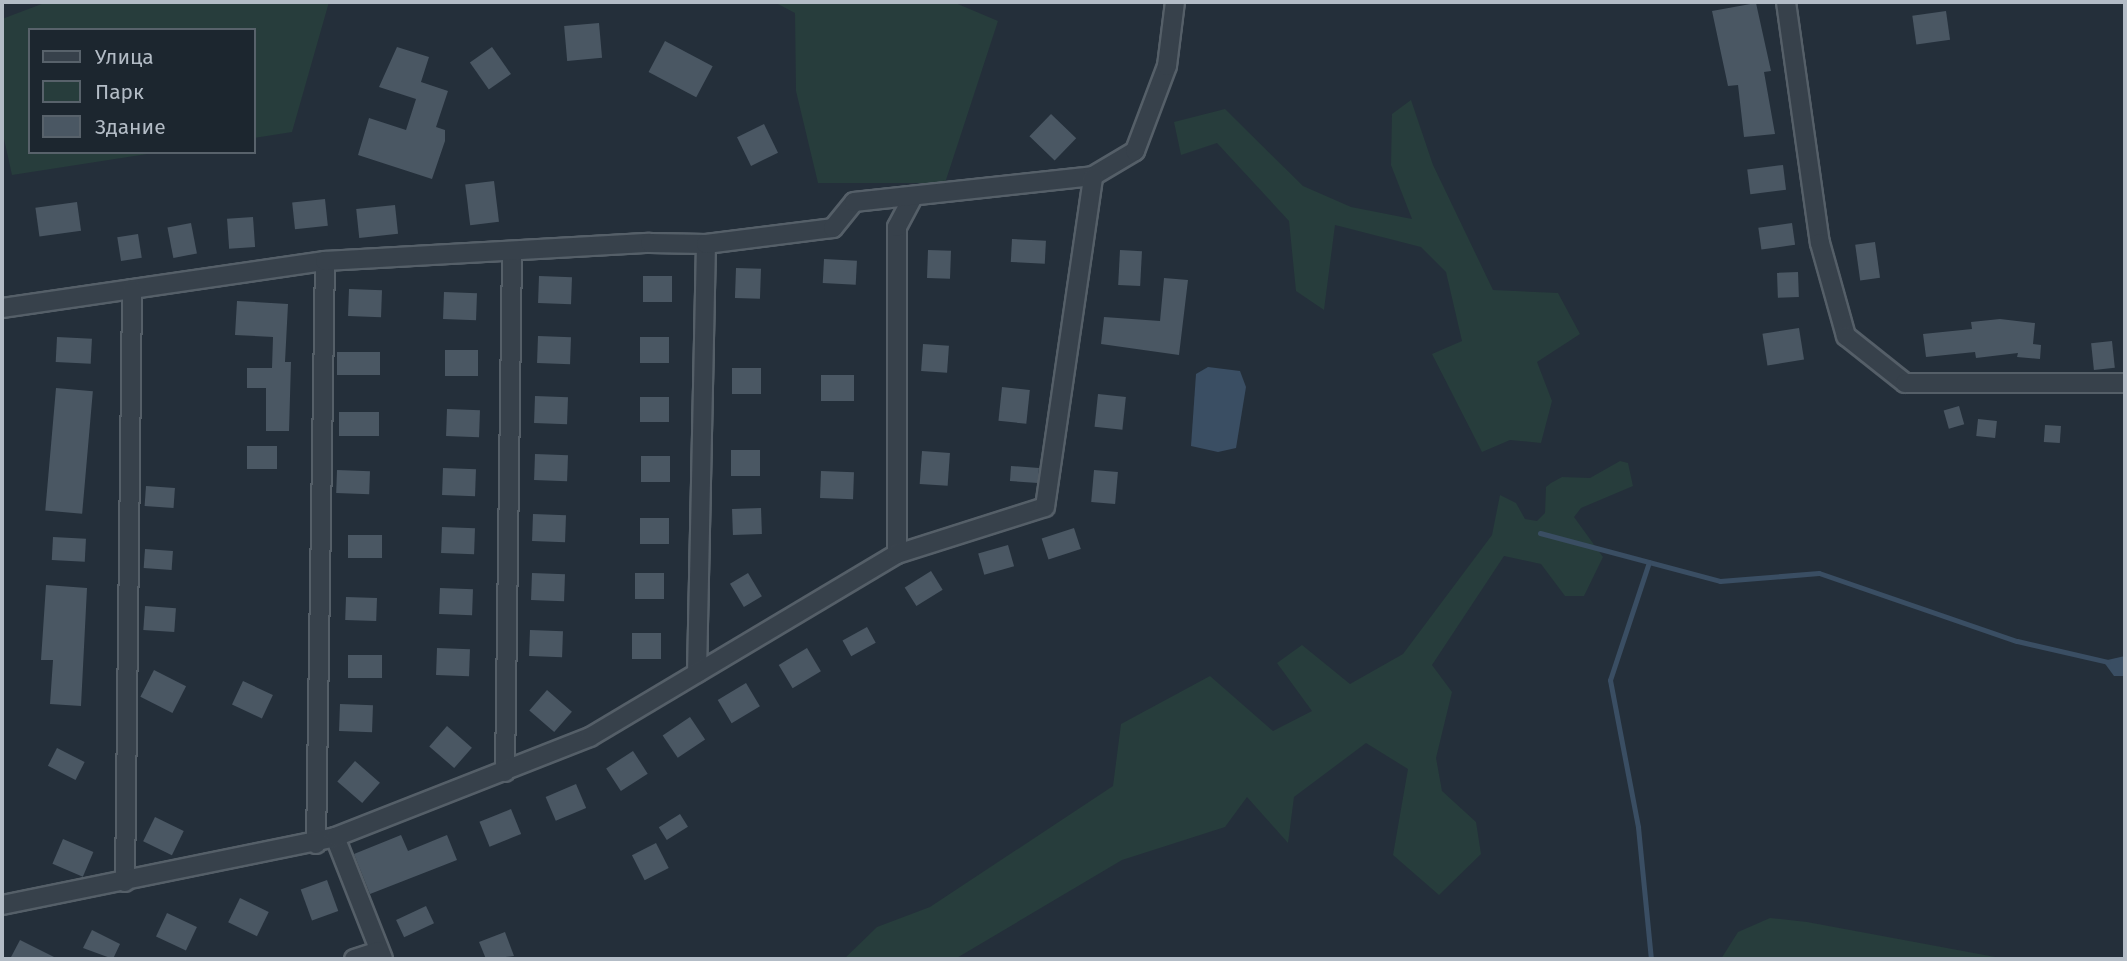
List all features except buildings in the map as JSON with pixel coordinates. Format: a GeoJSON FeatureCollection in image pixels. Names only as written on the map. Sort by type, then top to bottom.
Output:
{"type":"FeatureCollection","features":[{"type":"Feature","properties":{"kind":"street"},"geometry":{"type":"LineString","coordinates":[[2,308],[325,261],[512,254],[650,243],[706,244],[833,228],[854,202],[1094,176],[1135,151],[1167,66],[1175,2]]}},
{"type":"Feature","properties":{"kind":"street"},"geometry":{"type":"LineString","coordinates":[[1786,2],[1820,243],[1846,336],[1905,383],[2125,383]]}},
{"type":"Feature","properties":{"kind":"street"},"geometry":{"type":"LineString","coordinates":[[2,905],[316,844],[335,837],[590,737],[897,554],[1045,507],[1094,176]]}},
{"type":"Feature","properties":{"kind":"street"},"geometry":{"type":"LineString","coordinates":[[897,554],[897,227],[913,197]]}},
{"type":"Feature","properties":{"kind":"street"},"geometry":{"type":"LineString","coordinates":[[697,673],[706,244]]}},
{"type":"Feature","properties":{"kind":"street"},"geometry":{"type":"LineString","coordinates":[[505,772],[512,254]]}},
{"type":"Feature","properties":{"kind":"street"},"geometry":{"type":"LineString","coordinates":[[316,844],[325,261]]}},
{"type":"Feature","properties":{"kind":"street"},"geometry":{"type":"LineString","coordinates":[[125,881],[132,289]]}},
{"type":"Feature","properties":{"kind":"street"},"geometry":{"type":"LineString","coordinates":[[335,837],[381,955],[354,959]]}},
{"type":"Feature","properties":{"kind":"green space"},"geometry":{"type":"Polygon","coordinates":[[[47,2],[329,2],[292,132],[256,138],[256,28],[28,28],[28,154],[147,154],[12,175],[2,130],[2,19],[47,2]]]}},
{"type":"Feature","properties":{"kind":"green space"},"geometry":{"type":"Polygon","coordinates":[[[774,2],[953,2],[998,21],[945,183],[818,183],[796,91],[795,13],[774,2]]]}},
{"type":"Feature","properties":{"kind":"green space"},"geometry":{"type":"Polygon","coordinates":[[[1411,100],[1433,165],[1493,290],[1558,293],[1580,334],[1537,362],[1552,401],[1541,443],[1510,440],[1482,452],[1432,354],[1462,341],[1446,272],[1421,247],[1335,225],[1324,310],[1296,291],[1289,221],[1217,143],[1181,155],[1174,122],[1225,109],[1303,186],[1351,207],[1412,219],[1391,165],[1392,114],[1411,100]]]}},
{"type":"Feature","properties":{"kind":"green space"},"geometry":{"type":"Polygon","coordinates":[[[1620,461],[1628,463],[1633,486],[1581,508],[1574,517],[1603,557],[1584,596],[1565,596],[1541,564],[1504,556],[1432,665],[1452,692],[1436,758],[1442,791],[1476,822],[1481,854],[1439,895],[1393,855],[1408,769],[1366,743],[1294,797],[1288,843],[1247,797],[1225,827],[1122,860],[955,959],[844,959],[877,927],[930,907],[1113,786],[1121,724],[1210,676],[1273,731],[1312,711],[1277,663],[1302,645],[1350,684],[1403,654],[1492,535],[1500,495],[1516,503],[1525,519],[1537,521],[1545,513],[1546,487],[1551,483],[1562,477],[1590,478],[1620,461]]]}},
{"type":"Feature","properties":{"kind":"green space"},"geometry":{"type":"Polygon","coordinates":[[[1770,918],[1807,922],[2006,959],[1721,959],[1738,932],[1770,918]]]}},
{"type":"Feature","properties":{"kind":"water"},"geometry":{"type":"Polygon","coordinates":[[[1208,367],[1240,371],[1246,387],[1236,448],[1218,452],[1191,446],[1196,374],[1208,367]]]}},
{"type":"Feature","properties":{"kind":"water"},"geometry":{"type":"Polygon","coordinates":[[[2125,656],[2125,676],[2114,676],[2103,661],[2125,656]]]}},
{"type":"Feature","properties":{"kind":"waterway"},"geometry":{"type":"LineString","coordinates":[[1540,533],[1720,581],[1819,573],[2017,641],[2108,662]]}},
{"type":"Feature","properties":{"kind":"waterway"},"geometry":{"type":"LineString","coordinates":[[1649,562],[1610,680],[1638,827],[1651,959]]}}]}
